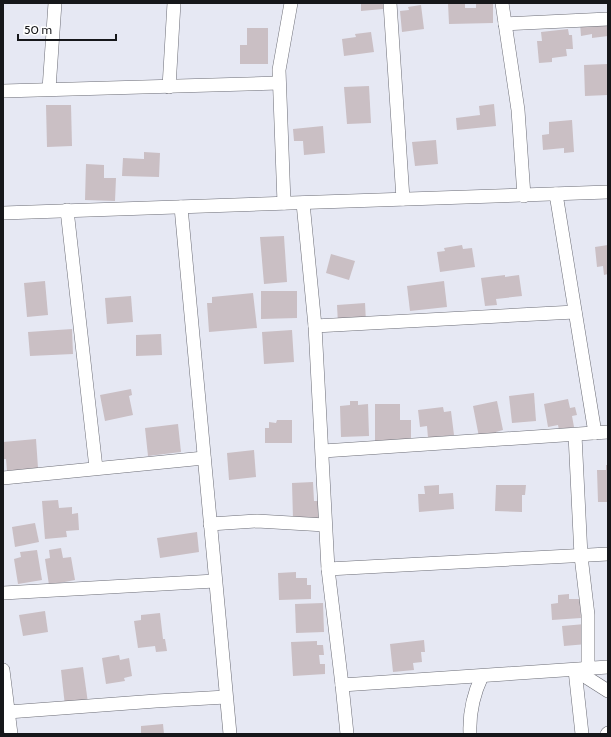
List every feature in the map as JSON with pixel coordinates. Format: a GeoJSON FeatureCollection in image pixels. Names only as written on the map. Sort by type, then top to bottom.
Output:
{"type":"FeatureCollection","features":[{"type":"Feature","properties":{"kind":"street"},"geometry":{"type":"LineString","coordinates":[[50,89],[55,3]]}},
{"type":"Feature","properties":{"kind":"street"},"geometry":{"type":"LineString","coordinates":[[169,87],[174,3]]}},
{"type":"Feature","properties":{"kind":"street"},"geometry":{"type":"LineString","coordinates":[[284,203],[279,70],[291,3]]}},
{"type":"Feature","properties":{"kind":"street"},"geometry":{"type":"LineString","coordinates":[[390,3],[399,126],[402,199]]}},
{"type":"Feature","properties":{"kind":"street"},"geometry":{"type":"LineString","coordinates":[[502,3],[518,110],[524,196]]}},
{"type":"Feature","properties":{"kind":"street"},"geometry":{"type":"LineString","coordinates":[[505,24],[608,19]]}},
{"type":"Feature","properties":{"kind":"street"},"geometry":{"type":"LineString","coordinates":[[3,90],[279,84]]}},
{"type":"Feature","properties":{"kind":"street"},"geometry":{"type":"LineString","coordinates":[[3,213],[608,192]]}},
{"type":"Feature","properties":{"kind":"street"},"geometry":{"type":"LineString","coordinates":[[556,194],[595,433]]}},
{"type":"Feature","properties":{"kind":"street"},"geometry":{"type":"LineString","coordinates":[[303,203],[315,326],[328,569],[347,734]]}},
{"type":"Feature","properties":{"kind":"street"},"geometry":{"type":"LineString","coordinates":[[181,207],[230,734]]}},
{"type":"Feature","properties":{"kind":"street"},"geometry":{"type":"LineString","coordinates":[[66,210],[96,468]]}},
{"type":"Feature","properties":{"kind":"street"},"geometry":{"type":"LineString","coordinates":[[315,326],[575,312]]}},
{"type":"Feature","properties":{"kind":"street"},"geometry":{"type":"LineString","coordinates":[[322,451],[608,432]]}},
{"type":"Feature","properties":{"kind":"street"},"geometry":{"type":"LineString","coordinates":[[575,435],[581,556],[588,615],[588,669]]}},
{"type":"Feature","properties":{"kind":"street"},"geometry":{"type":"LineString","coordinates":[[3,478],[204,458]]}},
{"type":"Feature","properties":{"kind":"street"},"geometry":{"type":"LineString","coordinates":[[210,524],[257,521],[325,525]]}},
{"type":"Feature","properties":{"kind":"street"},"geometry":{"type":"LineString","coordinates":[[328,569],[608,554]]}},
{"type":"Feature","properties":{"kind":"street"},"geometry":{"type":"LineString","coordinates":[[3,593],[215,581]]}},
{"type":"Feature","properties":{"kind":"street"},"geometry":{"type":"LineString","coordinates":[[342,685],[608,667]]}},
{"type":"Feature","properties":{"kind":"street"},"geometry":{"type":"LineString","coordinates":[[3,670],[11,734]]}},
{"type":"Feature","properties":{"kind":"street"},"geometry":{"type":"LineString","coordinates":[[574,670],[608,691]]}},
{"type":"Feature","properties":{"kind":"street"},"geometry":{"type":"LineString","coordinates":[[574,670],[582,734]]}},
{"type":"Feature","properties":{"kind":"street"},"geometry":{"type":"LineString","coordinates":[[470,734],[471,706],[475,691],[482,676]]}},
{"type":"Feature","properties":{"kind":"street"},"geometry":{"type":"LineString","coordinates":[[8,712],[156,700],[226,697]]}},
{"type":"Feature","properties":{"kind":"building"},"geometry":{"type":"Polygon","coordinates":[[[361,3],[383,3],[383,9],[361,11],[361,3]]]}},
{"type":"Feature","properties":{"kind":"building"},"geometry":{"type":"Polygon","coordinates":[[[448,3],[465,3],[465,8],[476,8],[476,3],[493,3],[493,23],[449,24],[448,3]]]}},
{"type":"Feature","properties":{"kind":"building"},"geometry":{"type":"Polygon","coordinates":[[[421,5],[424,29],[402,32],[400,11],[409,10],[408,7],[421,5]]]}},
{"type":"Feature","properties":{"kind":"building"},"geometry":{"type":"Polygon","coordinates":[[[608,20],[608,36],[592,38],[592,34],[581,36],[580,23],[608,20]]]}},
{"type":"Feature","properties":{"kind":"building"},"geometry":{"type":"Polygon","coordinates":[[[247,28],[268,28],[268,64],[240,64],[240,45],[247,45],[247,28]]]}},
{"type":"Feature","properties":{"kind":"building"},"geometry":{"type":"Polygon","coordinates":[[[568,29],[569,35],[572,35],[573,49],[566,49],[567,56],[552,58],[552,62],[539,63],[537,41],[542,41],[541,32],[568,29]]]}},
{"type":"Feature","properties":{"kind":"building"},"geometry":{"type":"Polygon","coordinates":[[[371,32],[374,52],[344,56],[342,39],[356,37],[355,34],[371,32]]]}},
{"type":"Feature","properties":{"kind":"building"},"geometry":{"type":"Polygon","coordinates":[[[608,64],[608,95],[585,96],[584,65],[608,64]]]}},
{"type":"Feature","properties":{"kind":"building"},"geometry":{"type":"Polygon","coordinates":[[[369,86],[371,123],[347,124],[344,87],[369,86]]]}},
{"type":"Feature","properties":{"kind":"building"},"geometry":{"type":"Polygon","coordinates":[[[494,104],[496,126],[457,130],[456,118],[480,115],[479,106],[494,104]]]}},
{"type":"Feature","properties":{"kind":"building"},"geometry":{"type":"Polygon","coordinates":[[[46,105],[71,105],[72,146],[47,147],[46,105]]]}},
{"type":"Feature","properties":{"kind":"building"},"geometry":{"type":"Polygon","coordinates":[[[572,120],[574,152],[564,153],[564,148],[543,150],[542,135],[549,134],[549,122],[572,120]]]}},
{"type":"Feature","properties":{"kind":"building"},"geometry":{"type":"Polygon","coordinates":[[[323,126],[325,153],[304,155],[303,141],[294,141],[293,129],[323,126]]]}},
{"type":"Feature","properties":{"kind":"building"},"geometry":{"type":"Polygon","coordinates":[[[436,140],[438,164],[415,166],[412,142],[436,140]]]}},
{"type":"Feature","properties":{"kind":"building"},"geometry":{"type":"Polygon","coordinates":[[[144,152],[160,153],[159,177],[122,176],[123,158],[144,159],[144,152]]]}},
{"type":"Feature","properties":{"kind":"building"},"geometry":{"type":"Polygon","coordinates":[[[86,164],[104,165],[104,178],[116,178],[115,201],[85,200],[86,164]]]}},
{"type":"Feature","properties":{"kind":"building"},"geometry":{"type":"Polygon","coordinates":[[[284,236],[287,282],[264,284],[260,237],[284,236]]]}},
{"type":"Feature","properties":{"kind":"building"},"geometry":{"type":"Polygon","coordinates":[[[462,245],[463,249],[472,248],[475,267],[440,272],[437,252],[445,251],[444,248],[462,245]]]}},
{"type":"Feature","properties":{"kind":"building"},"geometry":{"type":"Polygon","coordinates":[[[608,245],[608,274],[604,275],[603,266],[597,267],[595,247],[608,245]]]}},
{"type":"Feature","properties":{"kind":"building"},"geometry":{"type":"Polygon","coordinates":[[[331,254],[355,261],[349,280],[326,273],[331,254]]]}},
{"type":"Feature","properties":{"kind":"building"},"geometry":{"type":"Polygon","coordinates":[[[505,275],[505,277],[519,275],[522,296],[496,299],[497,305],[485,306],[481,278],[505,275]]]}},
{"type":"Feature","properties":{"kind":"building"},"geometry":{"type":"Polygon","coordinates":[[[45,281],[48,315],[27,317],[24,283],[45,281]]]}},
{"type":"Feature","properties":{"kind":"building"},"geometry":{"type":"Polygon","coordinates":[[[444,281],[447,307],[410,311],[407,286],[444,281]]]}},
{"type":"Feature","properties":{"kind":"building"},"geometry":{"type":"Polygon","coordinates":[[[261,291],[297,291],[297,318],[261,319],[261,291]]]}},
{"type":"Feature","properties":{"kind":"building"},"geometry":{"type":"Polygon","coordinates":[[[253,293],[257,328],[209,332],[207,303],[212,303],[212,297],[253,293]]]}},
{"type":"Feature","properties":{"kind":"building"},"geometry":{"type":"Polygon","coordinates":[[[131,296],[133,322],[107,324],[105,298],[131,296]]]}},
{"type":"Feature","properties":{"kind":"building"},"geometry":{"type":"Polygon","coordinates":[[[365,303],[366,322],[338,324],[337,305],[365,303]]]}},
{"type":"Feature","properties":{"kind":"building"},"geometry":{"type":"Polygon","coordinates":[[[72,329],[73,354],[30,356],[28,332],[72,329]]]}},
{"type":"Feature","properties":{"kind":"building"},"geometry":{"type":"Polygon","coordinates":[[[292,330],[294,362],[264,364],[262,332],[292,330]]]}},
{"type":"Feature","properties":{"kind":"building"},"geometry":{"type":"Polygon","coordinates":[[[161,334],[162,355],[136,356],[136,335],[161,334]]]}},
{"type":"Feature","properties":{"kind":"building"},"geometry":{"type":"Polygon","coordinates":[[[131,389],[132,395],[129,396],[133,415],[105,421],[100,395],[131,389]]]}},
{"type":"Feature","properties":{"kind":"building"},"geometry":{"type":"Polygon","coordinates":[[[534,393],[536,421],[512,423],[509,396],[534,393]]]}},
{"type":"Feature","properties":{"kind":"building"},"geometry":{"type":"Polygon","coordinates":[[[568,399],[570,408],[575,407],[577,415],[572,416],[574,427],[559,430],[558,425],[548,427],[544,404],[568,399]]]}},
{"type":"Feature","properties":{"kind":"building"},"geometry":{"type":"Polygon","coordinates":[[[350,401],[358,401],[358,405],[368,404],[369,436],[341,437],[340,406],[350,405],[350,401]]]}},
{"type":"Feature","properties":{"kind":"building"},"geometry":{"type":"Polygon","coordinates":[[[497,401],[503,430],[496,432],[497,438],[479,437],[473,406],[497,401]]]}},
{"type":"Feature","properties":{"kind":"building"},"geometry":{"type":"Polygon","coordinates":[[[375,404],[400,404],[400,420],[411,420],[411,442],[375,443],[375,404]]]}},
{"type":"Feature","properties":{"kind":"building"},"geometry":{"type":"Polygon","coordinates":[[[443,407],[444,412],[451,411],[454,435],[428,438],[427,426],[420,427],[418,410],[443,407]]]}},
{"type":"Feature","properties":{"kind":"building"},"geometry":{"type":"Polygon","coordinates":[[[277,420],[292,420],[292,443],[265,443],[265,428],[269,428],[269,422],[276,423],[277,420]]]}},
{"type":"Feature","properties":{"kind":"building"},"geometry":{"type":"Polygon","coordinates":[[[178,424],[181,452],[148,456],[145,428],[178,424]]]}},
{"type":"Feature","properties":{"kind":"building"},"geometry":{"type":"Polygon","coordinates":[[[36,439],[38,468],[7,471],[6,459],[3,459],[3,442],[36,439]]]}},
{"type":"Feature","properties":{"kind":"building"},"geometry":{"type":"Polygon","coordinates":[[[254,450],[256,477],[229,480],[227,453],[254,450]]]}},
{"type":"Feature","properties":{"kind":"building"},"geometry":{"type":"Polygon","coordinates":[[[606,465],[608,465],[608,502],[598,502],[597,470],[606,470],[606,465]]]}},
{"type":"Feature","properties":{"kind":"building"},"geometry":{"type":"Polygon","coordinates":[[[313,482],[314,501],[319,501],[319,518],[293,519],[292,483],[313,482]]]}},
{"type":"Feature","properties":{"kind":"building"},"geometry":{"type":"Polygon","coordinates":[[[439,485],[439,494],[453,493],[454,509],[419,512],[418,494],[425,494],[424,486],[439,485]]]}},
{"type":"Feature","properties":{"kind":"building"},"geometry":{"type":"Polygon","coordinates":[[[496,485],[526,485],[525,495],[522,495],[522,512],[495,511],[496,485]]]}},
{"type":"Feature","properties":{"kind":"building"},"geometry":{"type":"Polygon","coordinates":[[[58,500],[59,508],[72,507],[72,514],[78,513],[79,530],[66,531],[67,537],[45,539],[42,501],[58,500]]]}},
{"type":"Feature","properties":{"kind":"building"},"geometry":{"type":"Polygon","coordinates":[[[35,523],[39,542],[15,547],[12,527],[35,523]]]}},
{"type":"Feature","properties":{"kind":"building"},"geometry":{"type":"Polygon","coordinates":[[[197,532],[199,552],[160,558],[157,538],[197,532]]]}},
{"type":"Feature","properties":{"kind":"building"},"geometry":{"type":"Polygon","coordinates":[[[61,548],[63,558],[71,557],[75,580],[49,585],[45,559],[50,558],[49,550],[61,548]]]}},
{"type":"Feature","properties":{"kind":"building"},"geometry":{"type":"Polygon","coordinates":[[[37,550],[42,580],[18,584],[14,559],[21,557],[20,552],[37,550]]]}},
{"type":"Feature","properties":{"kind":"building"},"geometry":{"type":"Polygon","coordinates":[[[296,572],[296,578],[307,578],[307,585],[311,585],[311,599],[279,600],[278,573],[296,572]]]}},
{"type":"Feature","properties":{"kind":"building"},"geometry":{"type":"Polygon","coordinates":[[[569,594],[569,599],[580,599],[581,618],[552,620],[551,604],[558,603],[558,595],[569,594]]]}},
{"type":"Feature","properties":{"kind":"building"},"geometry":{"type":"Polygon","coordinates":[[[323,603],[324,632],[296,633],[295,604],[323,603]]]}},
{"type":"Feature","properties":{"kind":"building"},"geometry":{"type":"Polygon","coordinates":[[[45,611],[48,632],[23,636],[19,615],[45,611]]]}},
{"type":"Feature","properties":{"kind":"building"},"geometry":{"type":"Polygon","coordinates":[[[160,613],[163,639],[165,639],[167,651],[156,652],[155,646],[138,648],[134,621],[141,620],[141,615],[160,613]]]}},
{"type":"Feature","properties":{"kind":"building"},"geometry":{"type":"Polygon","coordinates":[[[585,624],[587,644],[564,646],[562,626],[585,624]]]}},
{"type":"Feature","properties":{"kind":"building"},"geometry":{"type":"Polygon","coordinates":[[[424,640],[425,652],[421,652],[422,662],[413,663],[414,670],[393,672],[390,644],[424,640]]]}},
{"type":"Feature","properties":{"kind":"building"},"geometry":{"type":"Polygon","coordinates":[[[317,641],[317,645],[323,645],[324,655],[319,655],[320,664],[325,664],[325,674],[293,676],[291,642],[317,641]]]}},
{"type":"Feature","properties":{"kind":"building"},"geometry":{"type":"Polygon","coordinates":[[[119,655],[120,660],[129,658],[132,676],[124,678],[125,681],[106,684],[102,658],[119,655]]]}},
{"type":"Feature","properties":{"kind":"building"},"geometry":{"type":"Polygon","coordinates":[[[83,667],[88,703],[65,706],[61,670],[83,667]]]}},
{"type":"Feature","properties":{"kind":"building"},"geometry":{"type":"Polygon","coordinates":[[[163,724],[164,734],[141,734],[141,726],[163,724]]]}}]}
